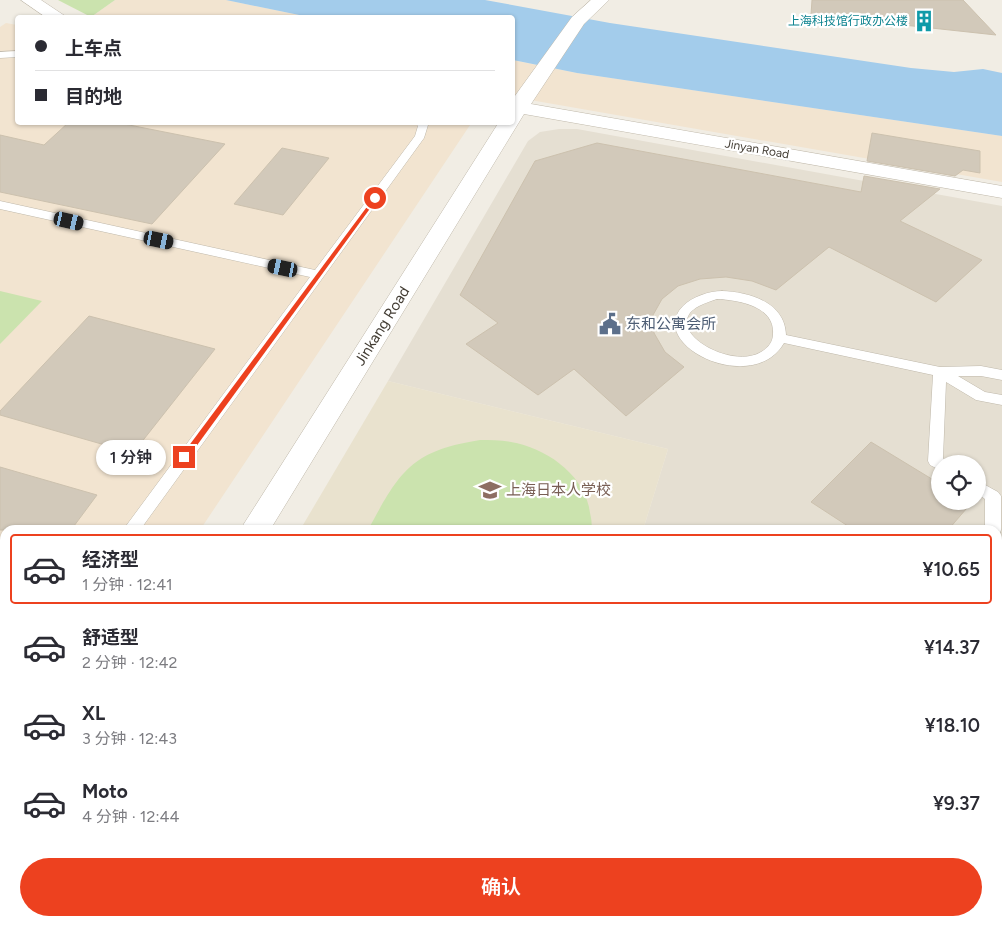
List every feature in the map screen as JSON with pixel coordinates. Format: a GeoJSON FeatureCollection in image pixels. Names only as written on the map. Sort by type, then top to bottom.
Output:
{"type":"FeatureCollection","features":[{"type":"Feature","properties":{"kind":"street"},"geometry":{"type":"LineString","coordinates":[[29,0],[55,15]]}},
{"type":"Feature","properties":{"kind":"street","name":"Jinkang Road"},"geometry":{"type":"LineString","coordinates":[[516,109],[578,21],[601,0]]}},
{"type":"Feature","properties":{"kind":"street","name":"Jinyan Road"},"geometry":{"type":"LineString","coordinates":[[516,109],[1002,192]]}},
{"type":"Feature","properties":{"kind":"street","name":"Jinkang Road"},"geometry":{"type":"LineString","coordinates":[[258,525],[506,125]]}},
{"type":"Feature","properties":{"kind":"lane"},"geometry":{"type":"LineString","coordinates":[[0,55],[15,54]]}},
{"type":"Feature","properties":{"kind":"lane"},"geometry":{"type":"LineString","coordinates":[[135,525],[420,136],[423,125]]}},
{"type":"Feature","properties":{"kind":"lane"},"geometry":{"type":"LineString","coordinates":[[0,205],[318,275]]}},
{"type":"Feature","properties":{"kind":"lane"},"geometry":{"type":"LineString","coordinates":[[716,295],[732,295],[762,305],[773,314],[780,324],[780,338],[778,345],[769,354],[757,360],[741,362],[724,361],[707,356],[693,347],[684,337],[679,325],[682,314],[689,305],[701,298],[716,295]]}},
{"type":"Feature","properties":{"kind":"lane"},"geometry":{"type":"LineString","coordinates":[[780,338],[940,372],[981,371],[1002,375]]}},
{"type":"Feature","properties":{"kind":"lane"},"geometry":{"type":"LineString","coordinates":[[940,372],[981,396],[1002,400]]}},
{"type":"Feature","properties":{"kind":"lane"},"geometry":{"type":"LineString","coordinates":[[936,455],[940,372]]}},
{"type":"Feature","properties":{"kind":"lane"},"geometry":{"type":"LineString","coordinates":[[986,491],[993,496],[993,525]]}},
{"type":"Feature","properties":{"kind":"shaded area"},"geometry":{"type":"Polygon","coordinates":[[[115,0],[226,0],[299,15],[94,15],[115,0]]]}},
{"type":"Feature","properties":{"kind":"shaded area"},"geometry":{"type":"Polygon","coordinates":[[[6,23],[15,25],[15,125],[470,125],[203,525],[0,525],[0,27],[6,23]]]}},
{"type":"Feature","properties":{"kind":"shaded area"},"geometry":{"type":"Polygon","coordinates":[[[515,61],[577,73],[1002,136],[1002,182],[515,97],[515,61]]]}},
{"type":"Feature","properties":{"kind":"shaded area"},"geometry":{"type":"Polygon","coordinates":[[[577,129],[1002,206],[1002,525],[645,525],[668,449],[388,381],[528,141],[540,132],[577,129]]]}},
{"type":"Feature","properties":{"kind":"shaded area","name":"上海日本人学校"},"geometry":{"type":"Polygon","coordinates":[[[388,381],[668,449],[645,525],[303,525],[388,381]]]}},
{"type":"Feature","properties":{"kind":"green space"},"geometry":{"type":"Polygon","coordinates":[[[58,0],[115,0],[94,15],[87,15],[58,0]]]}},
{"type":"Feature","properties":{"kind":"green space"},"geometry":{"type":"Polygon","coordinates":[[[0,291],[42,301],[0,344],[0,291]]]}},
{"type":"Feature","properties":{"kind":"green space"},"geometry":{"type":"Polygon","coordinates":[[[480,440],[503,441],[524,445],[549,456],[570,473],[585,494],[592,525],[371,525],[399,478],[410,467],[438,450],[480,440]]]}},
{"type":"Feature","properties":{"kind":"water"},"geometry":{"type":"Polygon","coordinates":[[[226,0],[485,0],[610,23],[911,68],[954,72],[983,69],[1002,73],[1002,136],[577,73],[515,60],[515,15],[299,15],[226,0]]]}},
{"type":"Feature","properties":{"kind":"building","name":"上海科技馆行政办公楼"},"geometry":{"type":"Polygon","coordinates":[[[812,0],[963,0],[996,35],[811,15],[812,0]]]}},
{"type":"Feature","properties":{"kind":"building"},"geometry":{"type":"Polygon","coordinates":[[[66,125],[129,125],[225,144],[152,224],[0,192],[0,135],[44,145],[66,125]]]}},
{"type":"Feature","properties":{"kind":"building"},"geometry":{"type":"Polygon","coordinates":[[[872,133],[980,151],[980,173],[963,170],[955,176],[867,161],[872,133]]]}},
{"type":"Feature","properties":{"kind":"building"},"geometry":{"type":"Polygon","coordinates":[[[597,143],[861,192],[864,176],[940,189],[900,221],[982,260],[936,302],[829,247],[776,290],[752,281],[726,277],[700,279],[678,286],[662,299],[653,315],[654,333],[665,352],[684,367],[626,416],[574,369],[538,395],[466,344],[498,323],[460,295],[535,161],[597,143]]]}},
{"type":"Feature","properties":{"kind":"building"},"geometry":{"type":"Polygon","coordinates":[[[282,148],[329,158],[283,215],[234,204],[282,148]]]}},
{"type":"Feature","properties":{"kind":"building"},"geometry":{"type":"Polygon","coordinates":[[[89,316],[215,349],[133,453],[0,415],[0,411],[89,316]]]}},
{"type":"Feature","properties":{"kind":"building"},"geometry":{"type":"Polygon","coordinates":[[[871,442],[931,479],[931,510],[965,510],[952,525],[846,525],[811,502],[871,442]]]}},
{"type":"Feature","properties":{"kind":"building"},"geometry":{"type":"Polygon","coordinates":[[[0,467],[97,495],[75,525],[0,525],[0,467]]]}},
{"type":"Feature","properties":{"kind":"place","name":"上海科技馆行政办公楼"},"geometry":{"type":"Point","coordinates":[924,21]}},
{"type":"Feature","properties":{"kind":"place","name":"东和公寓会所"},"geometry":{"type":"Point","coordinates":[610,324]}},
{"type":"Feature","properties":{"kind":"place","name":"上海日本人学校"},"geometry":{"type":"Point","coordinates":[490,490]}},
{"type":"Feature","properties":{"kind":"route"},"geometry":{"type":"LineString","coordinates":[[184,457],[375,198]]}}]}
